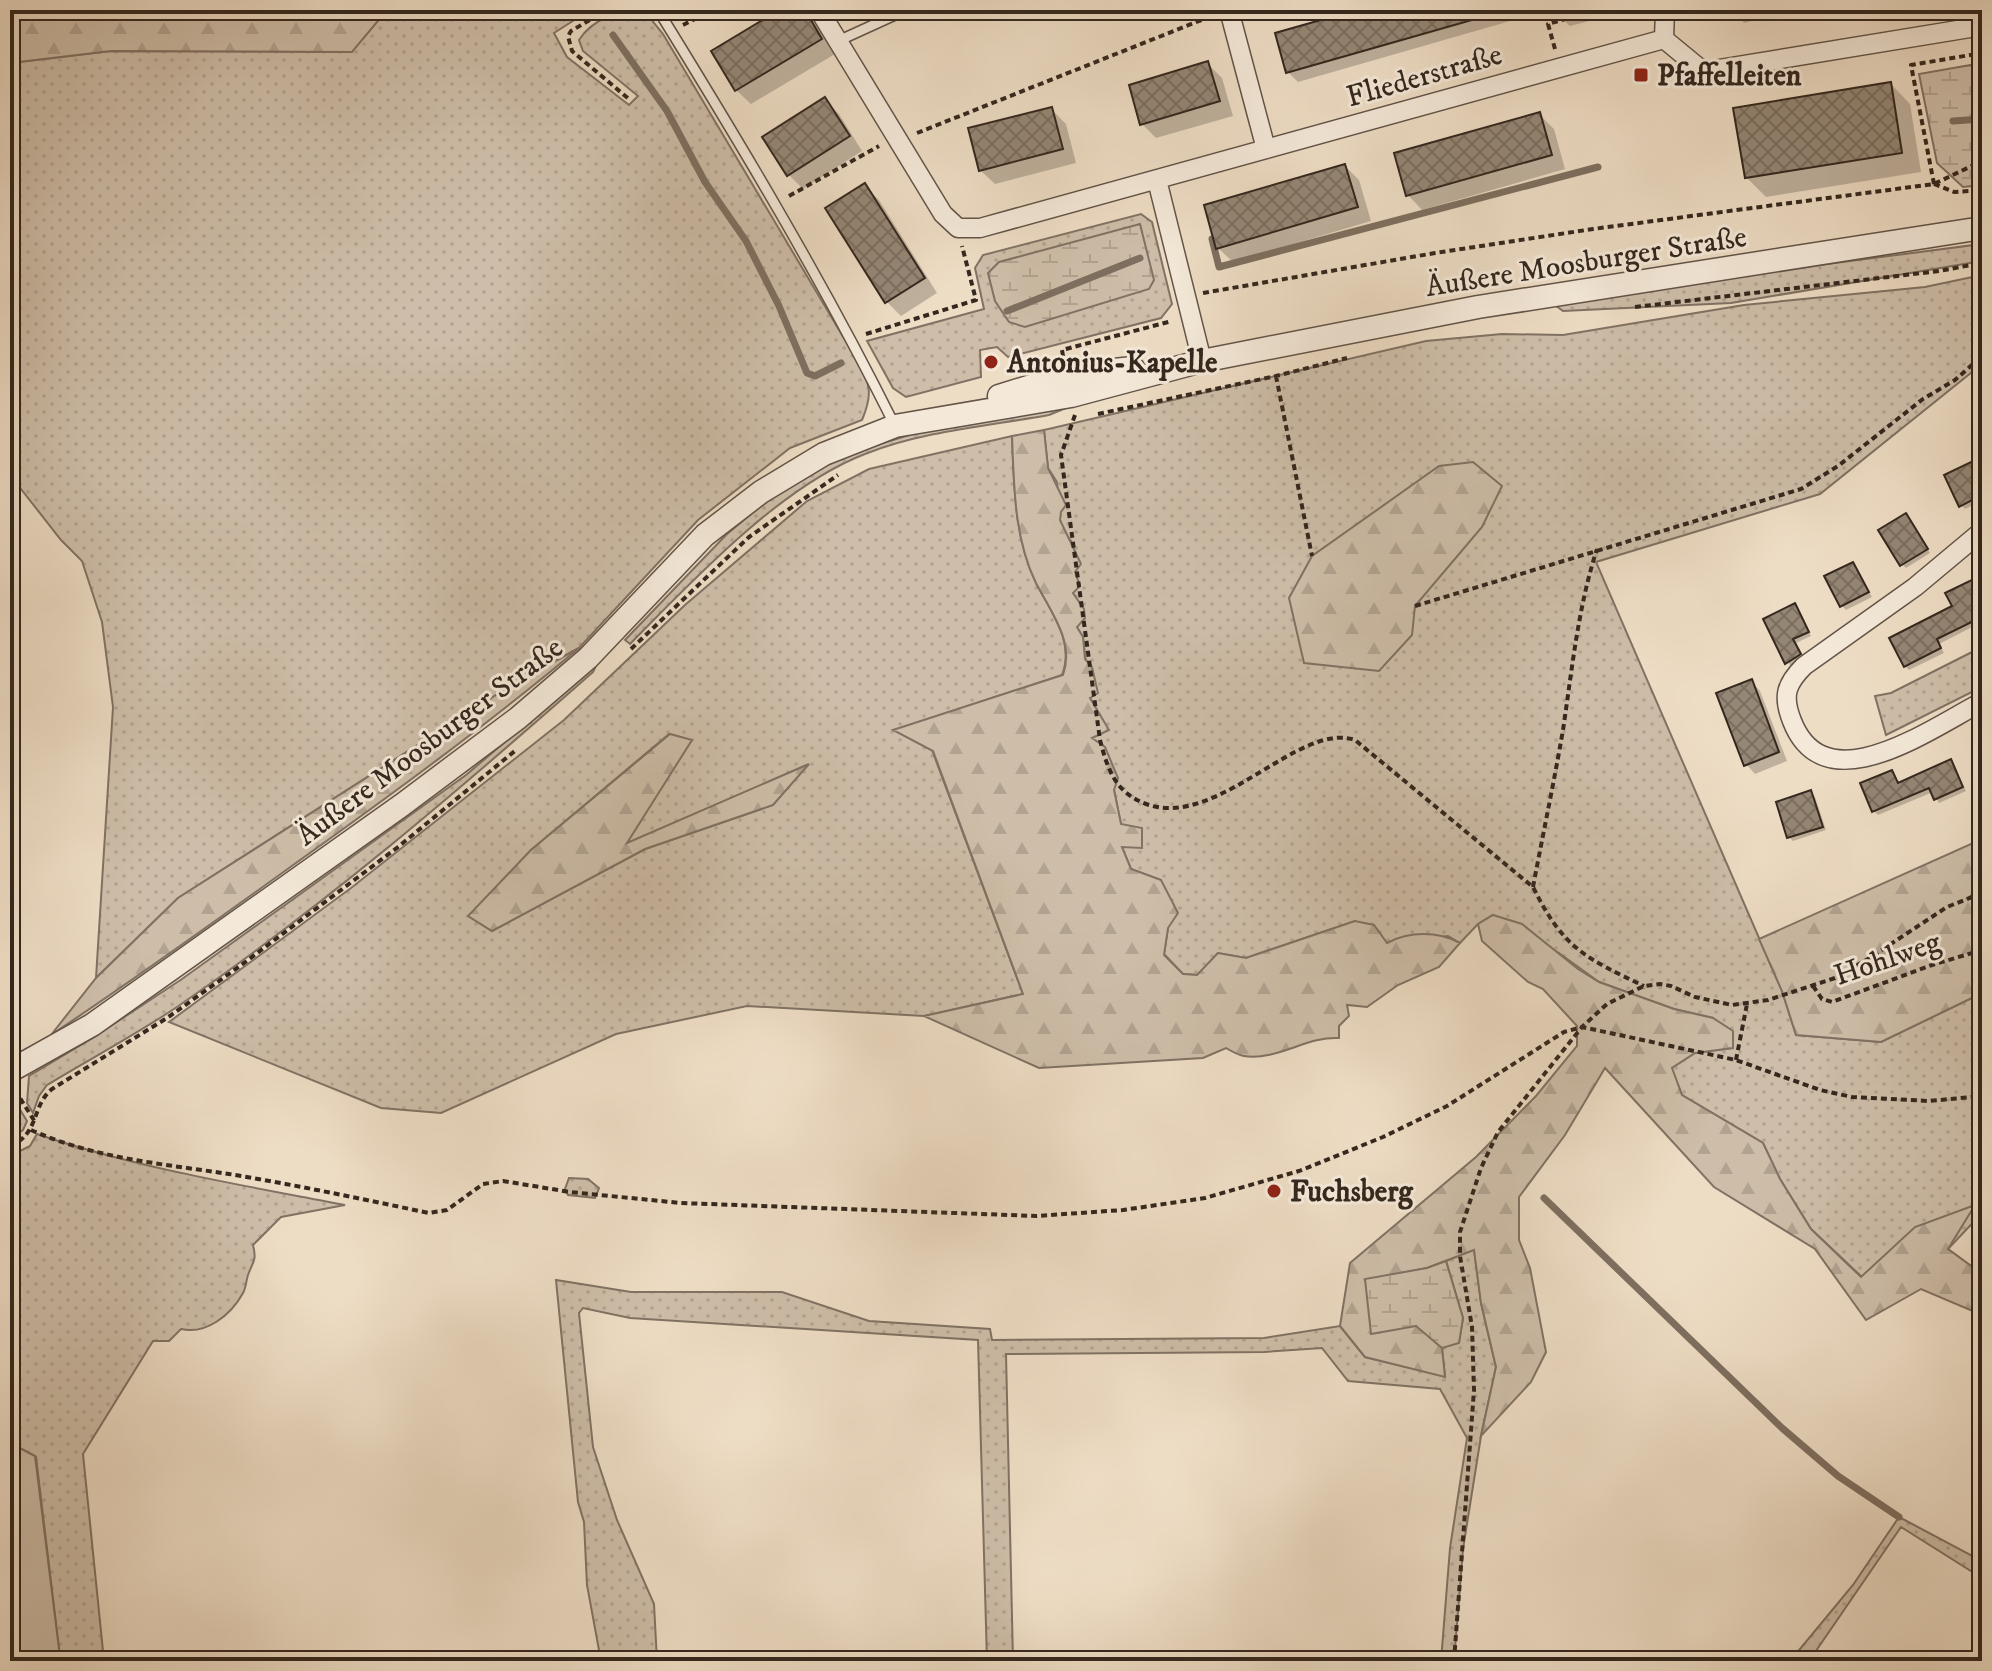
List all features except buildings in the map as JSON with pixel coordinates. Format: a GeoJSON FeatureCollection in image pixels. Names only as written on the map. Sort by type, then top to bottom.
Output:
{"type":"FeatureCollection","features":[{"type":"Feature","properties":{"kind":"street"},"geometry":{"type":"LineString","coordinates":[[819,10],[943,214],[958,228]]}},
{"type":"Feature","properties":{"kind":"street"},"geometry":{"type":"LineString","coordinates":[[1665,10],[1664,39],[1707,71],[1982,26]]}},
{"type":"Feature","properties":{"kind":"street"},"geometry":{"type":"LineString","coordinates":[[1220,13],[1266,149]]}},
{"type":"Feature","properties":{"kind":"street","name":"Fliederstraße"},"geometry":{"type":"LineString","coordinates":[[958,228],[980,228],[1664,39]]}},
{"type":"Feature","properties":{"kind":"street"},"geometry":{"type":"LineString","coordinates":[[1157,180],[1202,361]]}},
{"type":"Feature","properties":{"kind":"street","name":"Äußere Moosburger Straße"},"geometry":{"type":"LineString","coordinates":[[10,1071],[92,1025],[402,805],[518,718],[588,658],[705,535],[761,492],[824,454],[902,424],[1071,396],[1202,361],[1478,307],[1982,228]]}},
{"type":"Feature","properties":{"kind":"street"},"geometry":{"type":"LineString","coordinates":[[1982,531],[1915,587],[1804,666],[1789,680],[1786,700],[1795,729],[1806,746],[1820,756],[1849,761],[1890,749],[1982,702]]}},
{"type":"Feature","properties":{"kind":"lane"},"geometry":{"type":"LineString","coordinates":[[658,10],[902,424]]}},
{"type":"Feature","properties":{"kind":"lane"},"geometry":{"type":"LineString","coordinates":[[838,41],[906,10]]}},
{"type":"Feature","properties":{"kind":"path"},"geometry":{"type":"LineString","coordinates":[[607,10],[571,31],[568,36],[572,51],[630,100]]}},
{"type":"Feature","properties":{"kind":"path"},"geometry":{"type":"LineString","coordinates":[[671,31],[713,10]]}},
{"type":"Feature","properties":{"kind":"path"},"geometry":{"type":"LineString","coordinates":[[1559,67],[1548,24],[1597,10]]}},
{"type":"Feature","properties":{"kind":"path"},"geometry":{"type":"LineString","coordinates":[[775,204],[897,140],[1220,13]]}},
{"type":"Feature","properties":{"kind":"path"},"geometry":{"type":"LineString","coordinates":[[1934,184],[1911,65],[1982,53]]}},
{"type":"Feature","properties":{"kind":"path"},"geometry":{"type":"LineString","coordinates":[[1185,296],[1467,248],[1934,184],[1982,161]]}},
{"type":"Feature","properties":{"kind":"path"},"geometry":{"type":"LineString","coordinates":[[1934,184],[1954,192],[1982,190]]}},
{"type":"Feature","properties":{"kind":"path"},"geometry":{"type":"LineString","coordinates":[[852,338],[976,300],[958,228]]}},
{"type":"Feature","properties":{"kind":"path"},"geometry":{"type":"LineString","coordinates":[[1630,308],[1939,271],[1982,263]]}},
{"type":"Feature","properties":{"kind":"path"},"geometry":{"type":"LineString","coordinates":[[1062,350],[1190,317]]}},
{"type":"Feature","properties":{"kind":"path"},"geometry":{"type":"LineString","coordinates":[[1415,606],[1801,489],[1838,466],[1923,399],[1955,380],[1982,356]]}},
{"type":"Feature","properties":{"kind":"path"},"geometry":{"type":"LineString","coordinates":[[1091,416],[1351,357]]}},
{"type":"Feature","properties":{"kind":"path"},"geometry":{"type":"LineString","coordinates":[[1276,376],[1312,556]]}},
{"type":"Feature","properties":{"kind":"path"},"geometry":{"type":"LineString","coordinates":[[1076,419],[1061,455],[1100,740],[1108,772],[1125,792],[1142,803],[1160,809],[1185,807],[1216,797],[1300,751],[1342,735],[1355,740],[1533,887],[1550,921],[1583,954],[1644,986]]}},
{"type":"Feature","properties":{"kind":"path"},"geometry":{"type":"LineString","coordinates":[[1533,887],[1568,686],[1597,549]]}},
{"type":"Feature","properties":{"kind":"path"},"geometry":{"type":"LineString","coordinates":[[1454,1661],[1474,1390],[1472,1327],[1460,1256],[1460,1232],[1481,1168],[1498,1132],[1582,1027],[1607,1004],[1644,986],[1671,986],[1704,999],[1732,1005],[1747,1004],[1813,986],[1851,970],[1947,907],[1982,893]]}},
{"type":"Feature","properties":{"kind":"path","name":"Hohlweg"},"geometry":{"type":"LineString","coordinates":[[1813,986],[1822,999],[1832,1002],[1982,950]]}},
{"type":"Feature","properties":{"kind":"path"},"geometry":{"type":"LineString","coordinates":[[1736,1060],[1747,1004]]}},
{"type":"Feature","properties":{"kind":"path"},"geometry":{"type":"LineString","coordinates":[[10,1146],[31,1130],[60,1143],[120,1157],[254,1178],[429,1213],[447,1210],[483,1184],[503,1181],[570,1192],[681,1203],[1036,1216],[1123,1210],[1205,1198],[1299,1171],[1383,1137],[1447,1106],[1564,1032],[1582,1027],[1736,1060],[1820,1090],[1852,1097],[1929,1101],[1982,1096]]}},
{"type":"Feature","properties":{"kind":"path"},"geometry":{"type":"LineString","coordinates":[[10,1092],[15,1089],[35,1122]]}},
{"type":"Feature","properties":{"kind":"green space"},"geometry":{"type":"Polygon","coordinates":[[[10,10],[387,10],[352,52],[111,51],[10,63],[10,10]]]}},
{"type":"Feature","properties":{"kind":"green space"},"geometry":{"type":"Polygon","coordinates":[[[387,10],[590,10],[554,33],[567,57],[629,105],[638,96],[583,51],[579,40],[591,26],[609,16],[628,11],[646,13],[663,34],[851,350],[868,384],[866,409],[862,420],[790,448],[698,520],[579,648],[510,686],[178,898],[96,978],[113,707],[102,622],[82,561],[61,540],[10,475],[10,63],[111,51],[351,52],[387,10]]]}},
{"type":"Feature","properties":{"kind":"green space"},"geometry":{"type":"Polygon","coordinates":[[[1982,63],[1982,185],[1963,187],[1937,163],[1919,74],[1982,63]]]}},
{"type":"Feature","properties":{"kind":"green space"},"geometry":{"type":"Polygon","coordinates":[[[1141,214],[1152,222],[1172,304],[1161,318],[1008,357],[997,347],[980,350],[981,377],[906,397],[893,388],[867,341],[984,309],[975,268],[983,255],[1141,214]]]}},
{"type":"Feature","properties":{"kind":"green space"},"geometry":{"type":"Polygon","coordinates":[[[1140,224],[1154,280],[1149,289],[1025,327],[1009,322],[995,301],[988,273],[999,262],[1140,224]]]}},
{"type":"Feature","properties":{"kind":"green space"},"geometry":{"type":"Polygon","coordinates":[[[1982,244],[1982,260],[1970,263],[1731,303],[1563,311],[1548,300],[1982,244]]]}},
{"type":"Feature","properties":{"kind":"green space"},"geometry":{"type":"Polygon","coordinates":[[[1982,275],[1982,364],[1820,494],[1596,562],[1782,991],[1796,1035],[1881,1042],[1982,993],[1982,1213],[1948,1249],[1982,1274],[1929,1279],[1862,1277],[1811,1229],[1780,1179],[1763,1143],[1682,1095],[1671,1068],[1695,1053],[1732,1048],[1713,1018],[1674,1009],[1599,982],[1559,953],[1493,915],[1478,924],[1460,943],[1448,936],[1387,943],[1355,921],[1246,958],[1218,953],[1198,975],[1183,974],[1164,954],[1168,928],[1161,880],[1131,869],[1121,846],[1121,824],[1114,790],[1091,738],[1108,729],[1090,698],[1083,637],[1076,626],[1071,541],[1060,520],[1057,482],[1048,468],[1044,430],[1426,341],[1502,334],[1563,335],[1744,305],[1925,287],[1982,275]]]}},
{"type":"Feature","properties":{"kind":"green space"},"geometry":{"type":"Polygon","coordinates":[[[1066,408],[1049,415],[956,430],[887,446],[833,469],[770,511],[710,564],[630,644],[625,640],[727,534],[779,491],[844,455],[916,433],[1066,408]]]}},
{"type":"Feature","properties":{"kind":"green space"},"geometry":{"type":"Polygon","coordinates":[[[1044,430],[1048,468],[1066,505],[1060,520],[1081,564],[1075,572],[1080,586],[1073,593],[1084,609],[1085,618],[1077,627],[1083,637],[1085,659],[1092,667],[1098,693],[1090,698],[1109,730],[1092,738],[1105,747],[1118,778],[1114,790],[1121,824],[1142,828],[1142,848],[1122,847],[1131,869],[1161,880],[1178,913],[1168,928],[1164,955],[1183,974],[1197,975],[1218,953],[1246,958],[1355,921],[1374,925],[1387,943],[1405,936],[1424,934],[1442,936],[1460,943],[1439,967],[1398,985],[1367,1007],[1347,1005],[1349,1016],[1339,1026],[1339,1038],[1327,1038],[1256,1057],[1226,1048],[1203,1058],[1039,1068],[924,1016],[1023,994],[933,751],[893,730],[1063,675],[1066,663],[1064,639],[1036,583],[1023,548],[1015,492],[1012,436],[1044,430]]]}},
{"type":"Feature","properties":{"kind":"green space"},"geometry":{"type":"Polygon","coordinates":[[[1012,436],[1019,530],[1036,583],[1060,628],[1066,651],[1062,675],[894,730],[932,750],[1023,994],[924,1016],[747,1006],[616,1034],[441,1113],[381,1108],[169,1022],[351,888],[564,720],[685,605],[807,501],[869,469],[1012,436]],[[669,734],[531,850],[469,916],[492,931],[645,849],[773,805],[807,765],[626,844],[691,740],[669,734]]]}},
{"type":"Feature","properties":{"kind":"green space"},"geometry":{"type":"Polygon","coordinates":[[[1473,462],[1502,486],[1482,527],[1415,606],[1412,635],[1379,671],[1304,663],[1289,598],[1312,556],[1439,466],[1473,462]]]}},
{"type":"Feature","properties":{"kind":"green space"},"geometry":{"type":"Polygon","coordinates":[[[1982,647],[1982,687],[1886,735],[1875,696],[1891,693],[1982,647]]]}},
{"type":"Feature","properties":{"kind":"green space"},"geometry":{"type":"Polygon","coordinates":[[[579,648],[400,788],[51,1035],[96,978],[178,898],[510,686],[579,648]]]}},
{"type":"Feature","properties":{"kind":"green space"},"geometry":{"type":"Polygon","coordinates":[[[597,664],[593,672],[492,760],[338,888],[177,1007],[47,1085],[33,1113],[27,1103],[29,1076],[182,979],[466,775],[597,664]]]}},
{"type":"Feature","properties":{"kind":"green space"},"geometry":{"type":"Polygon","coordinates":[[[670,734],[692,740],[627,843],[809,764],[773,805],[645,849],[492,931],[468,916],[531,850],[670,734]]]}},
{"type":"Feature","properties":{"kind":"green space"},"geometry":{"type":"Polygon","coordinates":[[[1982,839],[1982,887],[1968,898],[1982,897],[1982,993],[1881,1042],[1796,1035],[1782,991],[1759,939],[1982,839]]]}},
{"type":"Feature","properties":{"kind":"green space"},"geometry":{"type":"Polygon","coordinates":[[[1493,915],[1522,924],[1599,982],[1674,1009],[1713,1018],[1733,1031],[1733,1048],[1695,1053],[1672,1068],[1682,1095],[1763,1143],[1780,1179],[1811,1229],[1861,1277],[1915,1227],[1975,1205],[1948,1249],[1982,1274],[1982,1315],[1921,1289],[1866,1320],[1815,1249],[1714,1187],[1605,1068],[1565,1135],[1519,1197],[1519,1240],[1530,1268],[1546,1352],[1531,1382],[1481,1436],[1496,1367],[1481,1303],[1474,1250],[1427,1268],[1365,1280],[1442,1348],[1445,1377],[1365,1357],[1340,1326],[1350,1263],[1476,1157],[1536,1096],[1577,1046],[1577,1026],[1543,989],[1528,982],[1482,941],[1478,924],[1493,915]]]}},
{"type":"Feature","properties":{"kind":"green space"},"geometry":{"type":"Polygon","coordinates":[[[10,1098],[13,1098],[27,1121],[23,1130],[10,1139],[10,1098]]]}},
{"type":"Feature","properties":{"kind":"green space"},"geometry":{"type":"Polygon","coordinates":[[[37,1134],[151,1166],[345,1205],[281,1217],[253,1245],[254,1258],[245,1289],[232,1309],[208,1326],[181,1329],[169,1341],[153,1341],[83,1454],[104,1661],[77,1661],[76,1655],[60,1657],[36,1457],[10,1443],[10,1156],[30,1146],[37,1134]]]}},
{"type":"Feature","properties":{"kind":"green space"},"geometry":{"type":"Polygon","coordinates":[[[569,1178],[588,1179],[599,1188],[595,1198],[568,1195],[565,1189],[569,1178]]]}},
{"type":"Feature","properties":{"kind":"green space"},"geometry":{"type":"Polygon","coordinates":[[[1474,1249],[1481,1303],[1496,1367],[1481,1436],[1463,1549],[1454,1661],[1441,1661],[1450,1548],[1467,1438],[1440,1389],[1348,1381],[1322,1348],[1264,1352],[1006,1354],[1013,1661],[987,1661],[978,1340],[630,1318],[583,1308],[579,1313],[593,1447],[617,1520],[654,1604],[657,1661],[601,1661],[587,1585],[584,1522],[578,1502],[556,1280],[631,1292],[782,1292],[869,1321],[990,1329],[992,1340],[1264,1338],[1340,1326],[1365,1357],[1445,1376],[1442,1348],[1459,1342],[1463,1318],[1446,1261],[1474,1249]]]}},
{"type":"Feature","properties":{"kind":"green space"},"geometry":{"type":"Polygon","coordinates":[[[1446,1261],[1463,1318],[1459,1343],[1442,1348],[1416,1326],[1371,1334],[1365,1279],[1427,1268],[1446,1261]]]}},
{"type":"Feature","properties":{"kind":"green space"},"geometry":{"type":"Polygon","coordinates":[[[10,1443],[35,1456],[60,1657],[10,1660],[10,1443]]]}},
{"type":"Feature","properties":{"kind":"green space"},"geometry":{"type":"Polygon","coordinates":[[[1899,1517],[1982,1561],[1982,1578],[1901,1527],[1809,1661],[1790,1661],[1853,1585],[1899,1517]]]}},
{"type":"Feature","properties":{"kind":"waterway"},"geometry":{"type":"LineString","coordinates":[[613,35],[667,111],[705,182],[746,241],[779,306],[807,373],[815,376],[841,363]]}},
{"type":"Feature","properties":{"kind":"waterway"},"geometry":{"type":"LineString","coordinates":[[1953,121],[1982,119]]}},
{"type":"Feature","properties":{"kind":"waterway"},"geometry":{"type":"LineString","coordinates":[[1212,239],[1219,267],[1598,167]]}},
{"type":"Feature","properties":{"kind":"waterway"},"geometry":{"type":"LineString","coordinates":[[1007,311],[1140,258]]}},
{"type":"Feature","properties":{"kind":"waterway"},"geometry":{"type":"LineString","coordinates":[[1544,1198],[1782,1428],[1838,1476],[1899,1517]]}},
{"type":"Feature","properties":{"kind":"place","name":"Pfaffelleiten"},"geometry":{"type":"Point","coordinates":[1641,75]}},
{"type":"Feature","properties":{"kind":"place","name":"Antonius-Kapelle"},"geometry":{"type":"Point","coordinates":[991,362]}},
{"type":"Feature","properties":{"kind":"place","name":"Fuchsberg"},"geometry":{"type":"Point","coordinates":[1274,1191]}}]}
